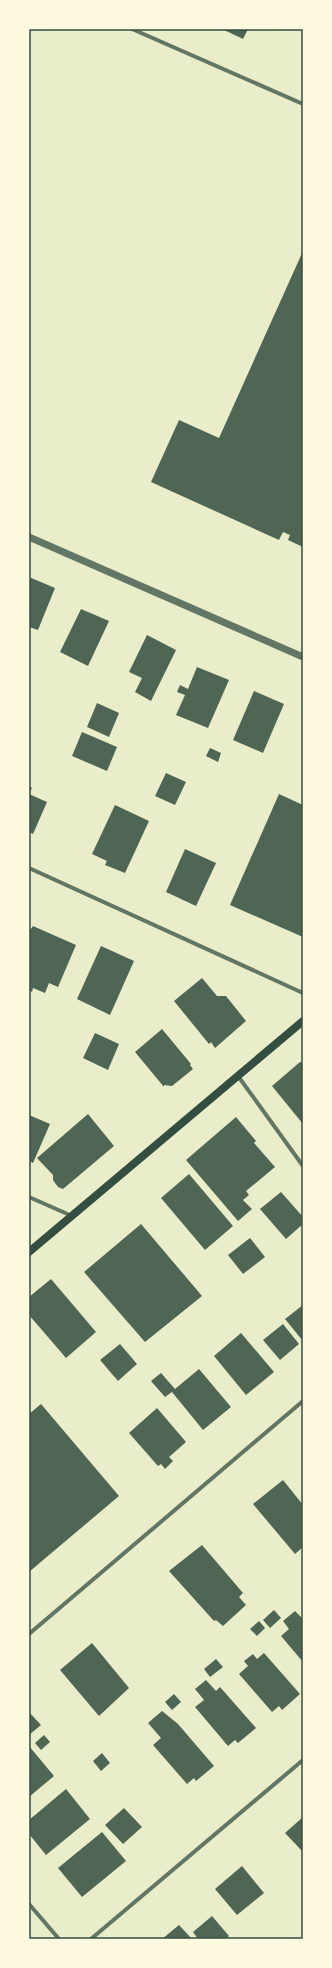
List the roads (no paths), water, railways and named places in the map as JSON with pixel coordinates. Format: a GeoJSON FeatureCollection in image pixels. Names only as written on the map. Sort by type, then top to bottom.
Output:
{"type":"FeatureCollection","features":[{"type":"Feature","properties":{"kind":"main road"},"geometry":{"type":"LineString","coordinates":[[29,1252],[303,1021]]}},
{"type":"Feature","properties":{"kind":"street"},"geometry":{"type":"LineString","coordinates":[[132,29],[303,104]]}},
{"type":"Feature","properties":{"kind":"street"},"geometry":{"type":"LineString","coordinates":[[29,537],[303,657]]}},
{"type":"Feature","properties":{"kind":"street"},"geometry":{"type":"LineString","coordinates":[[29,868],[303,993]]}},
{"type":"Feature","properties":{"kind":"street"},"geometry":{"type":"LineString","coordinates":[[238,1076],[303,1166]]}},
{"type":"Feature","properties":{"kind":"street"},"geometry":{"type":"LineString","coordinates":[[29,1197],[72,1216]]}},
{"type":"Feature","properties":{"kind":"street"},"geometry":{"type":"LineString","coordinates":[[29,1634],[303,1401]]}},
{"type":"Feature","properties":{"kind":"street"},"geometry":{"type":"LineString","coordinates":[[91,1939],[303,1760]]}},
{"type":"Feature","properties":{"kind":"street"},"geometry":{"type":"LineString","coordinates":[[29,1904],[59,1939]]}}]}
